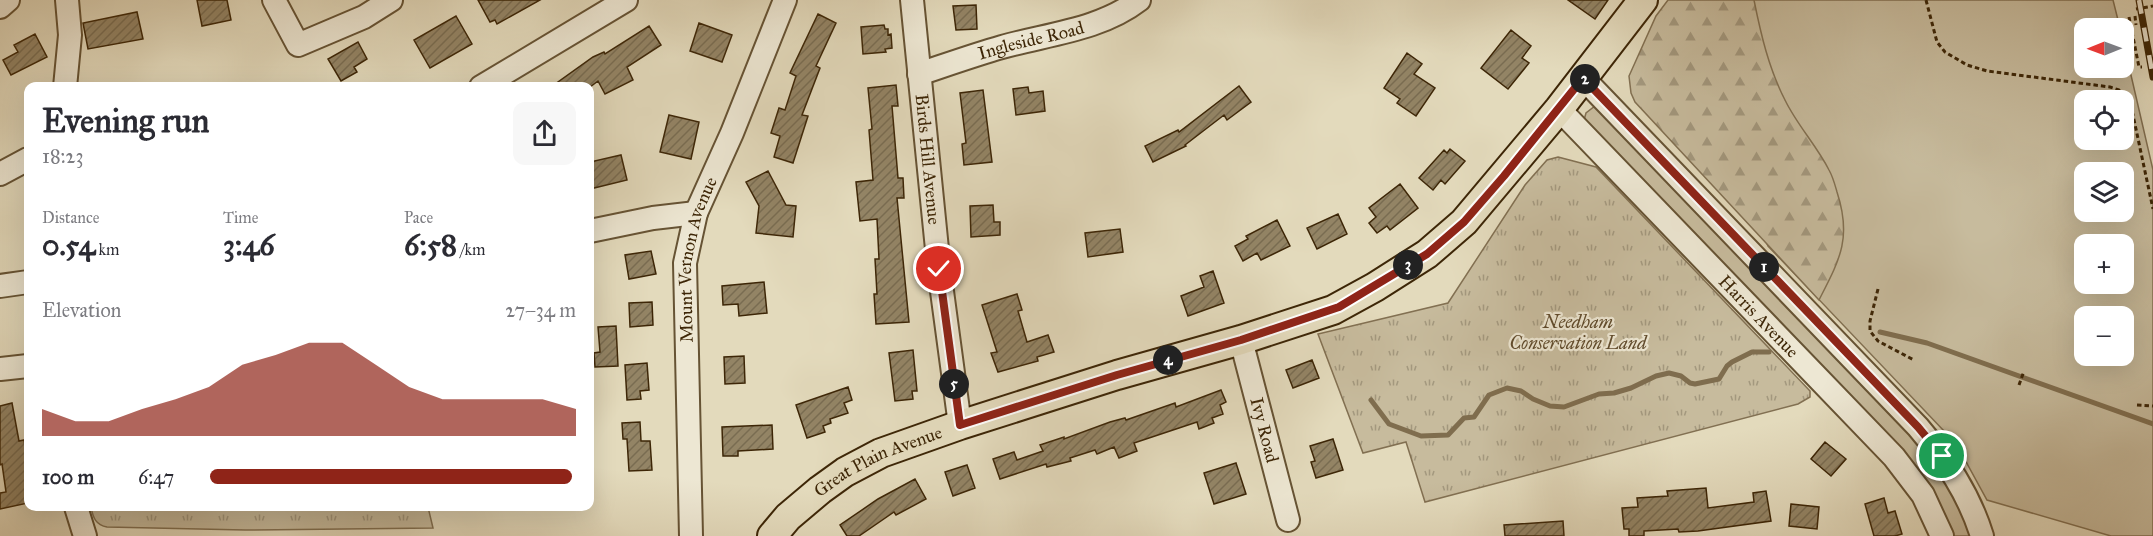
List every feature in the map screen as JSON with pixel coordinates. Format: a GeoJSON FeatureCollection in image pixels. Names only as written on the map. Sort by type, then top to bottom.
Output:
{"type":"FeatureCollection","features":[{"type":"Feature","properties":{"kind":"main road","name":"Great Plain Avenue"},"geometry":{"type":"LineString","coordinates":[[772,536],[808,498],[846,471],[881,453],[960,425],[1117,375],[1241,340],[1339,307],[1427,254],[1464,222],[1583,78],[1643,0]]}},
{"type":"Feature","properties":{"kind":"street"},"geometry":{"type":"LineString","coordinates":[[0,7],[8,0]]}},
{"type":"Feature","properties":{"kind":"street"},"geometry":{"type":"LineString","coordinates":[[65,82],[70,36],[67,0]]}},
{"type":"Feature","properties":{"kind":"street"},"geometry":{"type":"LineString","coordinates":[[274,0],[298,45],[364,17],[391,0]]}},
{"type":"Feature","properties":{"kind":"street"},"geometry":{"type":"LineString","coordinates":[[490,82],[626,0]]}},
{"type":"Feature","properties":{"kind":"street","name":"Mount Vernon Avenue"},"geometry":{"type":"LineString","coordinates":[[691,536],[686,263],[696,213],[732,133],[785,0]]}},
{"type":"Feature","properties":{"kind":"street","name":"Birds Hill Avenue"},"geometry":{"type":"LineString","coordinates":[[912,0],[939,269],[960,425]]}},
{"type":"Feature","properties":{"kind":"street","name":"Ingleside Road"},"geometry":{"type":"LineString","coordinates":[[919,74],[1002,47],[1102,22],[1139,0]]}},
{"type":"Feature","properties":{"kind":"street","name":"Harris Avenue"},"geometry":{"type":"LineString","coordinates":[[1583,78],[1923,432],[1953,472],[1967,498],[1982,536]]}},
{"type":"Feature","properties":{"kind":"street","name":"Harris Avenue"},"geometry":{"type":"LineString","coordinates":[[1558,109],[1894,457],[1923,495],[1942,536]]}},
{"type":"Feature","properties":{"kind":"street"},"geometry":{"type":"LineString","coordinates":[[0,174],[24,161]]}},
{"type":"Feature","properties":{"kind":"street"},"geometry":{"type":"LineString","coordinates":[[594,230],[653,218],[696,213]]}},
{"type":"Feature","properties":{"kind":"street"},"geometry":{"type":"LineString","coordinates":[[0,286],[24,283]]}},
{"type":"Feature","properties":{"kind":"street","name":"Ivy Road"},"geometry":{"type":"LineString","coordinates":[[1241,340],[1288,520]]}},
{"type":"Feature","properties":{"kind":"street"},"geometry":{"type":"LineString","coordinates":[[0,369],[24,366]]}},
{"type":"Feature","properties":{"kind":"street"},"geometry":{"type":"LineString","coordinates":[[77,511],[85,536]]}},
{"type":"Feature","properties":{"kind":"path"},"geometry":{"type":"LineString","coordinates":[[1926,0],[1937,42],[1945,52],[1967,65],[1987,71],[2110,87],[2125,94],[2133,111],[2153,209]]}},
{"type":"Feature","properties":{"kind":"path"},"geometry":{"type":"LineString","coordinates":[[2136,9],[2153,6]]}},
{"type":"Feature","properties":{"kind":"path"},"geometry":{"type":"LineString","coordinates":[[2134,16],[2136,25]]}},
{"type":"Feature","properties":{"kind":"path"},"geometry":{"type":"LineString","coordinates":[[2129,17],[2139,67],[2142,67]]}},
{"type":"Feature","properties":{"kind":"path"},"geometry":{"type":"LineString","coordinates":[[1878,289],[1870,321],[1870,331],[1878,340],[1914,360]]}},
{"type":"Feature","properties":{"kind":"path"},"geometry":{"type":"LineString","coordinates":[[2019,385],[2024,371]]}},
{"type":"Feature","properties":{"kind":"path"},"geometry":{"type":"LineString","coordinates":[[2137,405],[2153,406]]}},
{"type":"Feature","properties":{"kind":"green space"},"geometry":{"type":"Polygon","coordinates":[[[1668,0],[2113,0],[2118,18],[2074,18],[2074,78],[2132,78],[2153,170],[2153,536],[2111,536],[1987,500],[1965,460],[1944,431],[1768,246],[1668,0]]]}},
{"type":"Feature","properties":{"kind":"green space"},"geometry":{"type":"Polygon","coordinates":[[[1668,0],[1754,0],[1766,52],[1779,88],[1830,173],[1841,208],[1842,248],[1819,300],[1635,102],[1631,93],[1629,76],[1656,16],[1668,0]]]}},
{"type":"Feature","properties":{"kind":"green space"},"geometry":{"type":"Polygon","coordinates":[[[1595,106],[1937,461],[1974,536],[1950,536],[1584,120],[1586,113],[1595,106]]]}},
{"type":"Feature","properties":{"kind":"green space","name":"Needham Conservation Land"},"geometry":{"type":"Polygon","coordinates":[[[1558,157],[1596,167],[1810,391],[1810,397],[1798,404],[1425,502],[1406,442],[1363,453],[1318,334],[1448,303],[1525,185],[1547,160],[1558,157]]]}},
{"type":"Feature","properties":{"kind":"green space"},"geometry":{"type":"Polygon","coordinates":[[[92,511],[429,511],[433,528],[245,530],[107,527],[100,525],[92,511]]]}},
{"type":"Feature","properties":{"kind":"building"},"geometry":{"type":"Polygon","coordinates":[[[197,0],[227,0],[231,20],[202,26],[197,0]]]}},
{"type":"Feature","properties":{"kind":"building"},"geometry":{"type":"Polygon","coordinates":[[[478,0],[540,0],[497,24],[495,20],[490,22],[478,0]]]}},
{"type":"Feature","properties":{"kind":"building"},"geometry":{"type":"Polygon","coordinates":[[[1568,0],[1608,0],[1595,19],[1568,0]]]}},
{"type":"Feature","properties":{"kind":"building"},"geometry":{"type":"Polygon","coordinates":[[[976,5],[977,29],[956,30],[953,6],[976,5]]]}},
{"type":"Feature","properties":{"kind":"building"},"geometry":{"type":"Polygon","coordinates":[[[137,12],[143,39],[88,49],[83,23],[137,12]]]}},
{"type":"Feature","properties":{"kind":"building"},"geometry":{"type":"Polygon","coordinates":[[[818,14],[836,23],[816,66],[820,68],[802,115],[808,116],[793,163],[774,157],[780,136],[771,133],[779,108],[785,110],[796,76],[790,73],[818,14]]]}},
{"type":"Feature","properties":{"kind":"building"},"geometry":{"type":"Polygon","coordinates":[[[456,16],[472,44],[430,68],[414,40],[456,16]]]}},
{"type":"Feature","properties":{"kind":"building"},"geometry":{"type":"Polygon","coordinates":[[[699,23],[732,35],[722,62],[690,51],[699,23]]]}},
{"type":"Feature","properties":{"kind":"building"},"geometry":{"type":"Polygon","coordinates":[[[884,25],[885,29],[888,29],[888,35],[891,34],[892,48],[885,49],[886,52],[863,54],[861,27],[884,25]]]}},
{"type":"Feature","properties":{"kind":"building"},"geometry":{"type":"Polygon","coordinates":[[[649,26],[661,45],[627,67],[633,80],[605,94],[598,81],[594,84],[594,82],[558,82],[593,57],[604,52],[605,54],[649,26]]]}},
{"type":"Feature","properties":{"kind":"building"},"geometry":{"type":"Polygon","coordinates":[[[1511,30],[1531,46],[1522,58],[1529,63],[1508,89],[1481,68],[1511,30]]]}},
{"type":"Feature","properties":{"kind":"building"},"geometry":{"type":"Polygon","coordinates":[[[35,34],[47,57],[11,75],[3,60],[18,52],[14,45],[35,34]]]}},
{"type":"Feature","properties":{"kind":"building"},"geometry":{"type":"Polygon","coordinates":[[[358,42],[367,59],[354,67],[357,72],[341,81],[328,59],[358,42]]]}},
{"type":"Feature","properties":{"kind":"building"},"geometry":{"type":"Polygon","coordinates":[[[1407,53],[1422,64],[1414,74],[1435,88],[1416,116],[1397,103],[1400,99],[1384,88],[1407,53]]]}},
{"type":"Feature","properties":{"kind":"building"},"geometry":{"type":"Polygon","coordinates":[[[896,85],[898,106],[892,106],[898,178],[903,178],[904,198],[897,198],[909,322],[876,324],[875,259],[879,259],[877,219],[860,221],[856,182],[873,180],[868,88],[896,85]]]}},
{"type":"Feature","properties":{"kind":"building"},"geometry":{"type":"Polygon","coordinates":[[[1239,86],[1251,102],[1227,120],[1224,115],[1186,146],[1153,162],[1145,146],[1178,130],[1179,132],[1239,86]]]}},
{"type":"Feature","properties":{"kind":"building"},"geometry":{"type":"Polygon","coordinates":[[[1028,87],[1029,93],[1043,91],[1045,111],[1016,115],[1013,89],[1028,87]]]}},
{"type":"Feature","properties":{"kind":"building"},"geometry":{"type":"Polygon","coordinates":[[[983,90],[992,162],[964,165],[962,144],[966,143],[960,93],[983,90]]]}},
{"type":"Feature","properties":{"kind":"building"},"geometry":{"type":"Polygon","coordinates":[[[669,115],[699,122],[691,159],[660,152],[669,115]]]}},
{"type":"Feature","properties":{"kind":"building"},"geometry":{"type":"Polygon","coordinates":[[[1450,149],[1465,161],[1445,184],[1441,180],[1433,190],[1419,178],[1444,150],[1447,153],[1450,149]]]}},
{"type":"Feature","properties":{"kind":"building"},"geometry":{"type":"Polygon","coordinates":[[[621,155],[627,180],[594,188],[594,161],[621,155]]]}},
{"type":"Feature","properties":{"kind":"building"},"geometry":{"type":"Polygon","coordinates":[[[768,171],[786,205],[796,206],[793,237],[756,233],[759,206],[746,182],[768,171]]]}},
{"type":"Feature","properties":{"kind":"building"},"geometry":{"type":"Polygon","coordinates":[[[1400,184],[1418,208],[1390,230],[1387,226],[1377,233],[1369,223],[1376,217],[1369,208],[1400,184]]]}},
{"type":"Feature","properties":{"kind":"building"},"geometry":{"type":"Polygon","coordinates":[[[993,205],[994,222],[1000,222],[1000,235],[971,237],[970,206],[993,205]]]}},
{"type":"Feature","properties":{"kind":"building"},"geometry":{"type":"Polygon","coordinates":[[[1338,214],[1347,234],[1317,249],[1307,228],[1338,214]]]}},
{"type":"Feature","properties":{"kind":"building"},"geometry":{"type":"Polygon","coordinates":[[[1277,220],[1290,246],[1261,260],[1257,253],[1243,261],[1235,246],[1248,239],[1246,236],[1277,220]]]}},
{"type":"Feature","properties":{"kind":"building"},"geometry":{"type":"Polygon","coordinates":[[[1120,229],[1123,252],[1088,257],[1085,233],[1120,229]]]}},
{"type":"Feature","properties":{"kind":"building"},"geometry":{"type":"Polygon","coordinates":[[[651,251],[656,274],[629,279],[625,255],[651,251]]]}},
{"type":"Feature","properties":{"kind":"building"},"geometry":{"type":"Polygon","coordinates":[[[1213,271],[1224,303],[1188,316],[1181,296],[1204,287],[1200,276],[1213,271]]]}},
{"type":"Feature","properties":{"kind":"building"},"geometry":{"type":"Polygon","coordinates":[[[764,282],[767,313],[739,316],[738,304],[723,305],[722,286],[764,282]]]}},
{"type":"Feature","properties":{"kind":"building"},"geometry":{"type":"Polygon","coordinates":[[[1017,294],[1022,310],[1018,311],[1027,342],[1048,335],[1054,352],[1037,357],[1038,361],[998,372],[991,353],[997,352],[982,305],[1017,294]]]}},
{"type":"Feature","properties":{"kind":"building"},"geometry":{"type":"Polygon","coordinates":[[[652,302],[653,325],[630,327],[629,303],[652,302]]]}},
{"type":"Feature","properties":{"kind":"building"},"geometry":{"type":"Polygon","coordinates":[[[616,326],[618,366],[595,367],[594,353],[600,352],[598,327],[616,326]]]}},
{"type":"Feature","properties":{"kind":"building"},"geometry":{"type":"Polygon","coordinates":[[[913,350],[917,391],[912,391],[913,399],[895,401],[889,353],[913,350]]]}},
{"type":"Feature","properties":{"kind":"building"},"geometry":{"type":"Polygon","coordinates":[[[744,356],[745,383],[725,384],[724,357],[744,356]]]}},
{"type":"Feature","properties":{"kind":"building"},"geometry":{"type":"Polygon","coordinates":[[[1312,360],[1319,378],[1293,388],[1286,370],[1312,360]]]}},
{"type":"Feature","properties":{"kind":"building"},"geometry":{"type":"Polygon","coordinates":[[[647,363],[649,390],[640,391],[641,399],[627,400],[625,365],[647,363]]]}},
{"type":"Feature","properties":{"kind":"building"},"geometry":{"type":"Polygon","coordinates":[[[848,387],[852,400],[844,403],[848,413],[830,419],[831,423],[823,426],[825,432],[807,438],[796,405],[848,387]]]}},
{"type":"Feature","properties":{"kind":"building"},"geometry":{"type":"Polygon","coordinates":[[[1221,390],[1226,402],[1220,405],[1223,414],[1212,418],[1214,423],[1199,429],[1197,422],[1134,443],[1137,451],[1119,458],[1114,447],[1097,454],[1095,450],[1070,458],[1071,461],[1047,467],[1046,464],[1000,479],[993,459],[1014,452],[1017,460],[1043,451],[1040,445],[1175,403],[1176,407],[1221,390]]]}},
{"type":"Feature","properties":{"kind":"building"},"geometry":{"type":"Polygon","coordinates":[[[12,403],[19,441],[24,440],[24,504],[0,509],[0,493],[6,492],[2,464],[0,465],[0,406],[12,403]]]}},
{"type":"Feature","properties":{"kind":"building"},"geometry":{"type":"Polygon","coordinates":[[[640,422],[641,441],[650,441],[652,470],[629,471],[627,439],[623,439],[622,423],[640,422]]]}},
{"type":"Feature","properties":{"kind":"building"},"geometry":{"type":"Polygon","coordinates":[[[772,425],[773,449],[738,451],[738,456],[723,456],[722,427],[772,425]]]}},
{"type":"Feature","properties":{"kind":"building"},"geometry":{"type":"Polygon","coordinates":[[[1333,439],[1343,470],[1316,478],[1311,462],[1315,461],[1310,446],[1333,439]]]}},
{"type":"Feature","properties":{"kind":"building"},"geometry":{"type":"Polygon","coordinates":[[[1825,442],[1846,459],[1831,476],[1811,459],[1825,442]]]}},
{"type":"Feature","properties":{"kind":"building"},"geometry":{"type":"Polygon","coordinates":[[[1236,463],[1246,494],[1214,504],[1204,473],[1236,463]]]}},
{"type":"Feature","properties":{"kind":"building"},"geometry":{"type":"Polygon","coordinates":[[[967,465],[975,488],[953,496],[945,472],[967,465]]]}},
{"type":"Feature","properties":{"kind":"building"},"geometry":{"type":"Polygon","coordinates":[[[915,479],[926,499],[896,515],[894,512],[859,536],[847,536],[840,525],[878,499],[915,479]]]}},
{"type":"Feature","properties":{"kind":"building"},"geometry":{"type":"Polygon","coordinates":[[[1706,488],[1708,508],[1754,502],[1753,493],[1766,491],[1771,521],[1698,531],[1679,532],[1678,529],[1644,531],[1644,536],[1629,536],[1629,529],[1624,529],[1622,508],[1638,507],[1637,498],[1668,496],[1667,491],[1706,488]]]}},
{"type":"Feature","properties":{"kind":"building"},"geometry":{"type":"Polygon","coordinates":[[[1884,498],[1888,513],[1895,511],[1902,534],[1874,536],[1865,504],[1884,498]]]}},
{"type":"Feature","properties":{"kind":"building"},"geometry":{"type":"Polygon","coordinates":[[[1791,504],[1819,507],[1817,529],[1789,526],[1791,504]]]}},
{"type":"Feature","properties":{"kind":"building"},"geometry":{"type":"Polygon","coordinates":[[[1563,521],[1564,536],[1505,536],[1504,525],[1563,521]]]}},
{"type":"Feature","properties":{"kind":"waterway"},"geometry":{"type":"LineString","coordinates":[[1880,332],[1927,343],[2153,424]]}},
{"type":"Feature","properties":{"kind":"waterway"},"geometry":{"type":"LineString","coordinates":[[1371,400],[1389,424],[1421,436],[1448,435],[1464,418],[1474,417],[1489,395],[1507,388],[1521,391],[1550,406],[1564,407],[1599,394],[1631,388],[1656,376],[1669,373],[1681,376],[1695,384],[1719,379],[1732,362],[1752,352],[1769,352]]}},
{"type":"Feature","properties":{"kind":"railway"},"geometry":{"type":"LineString","coordinates":[[2139,0],[2153,77]]}},
{"type":"Feature","properties":{"kind":"route"},"geometry":{"type":"LineString","coordinates":[[939,269],[960,425],[1117,375],[1241,340],[1339,307],[1375,287],[1427,254],[1464,222],[1583,78],[1918,427],[1942,456]]}}]}
